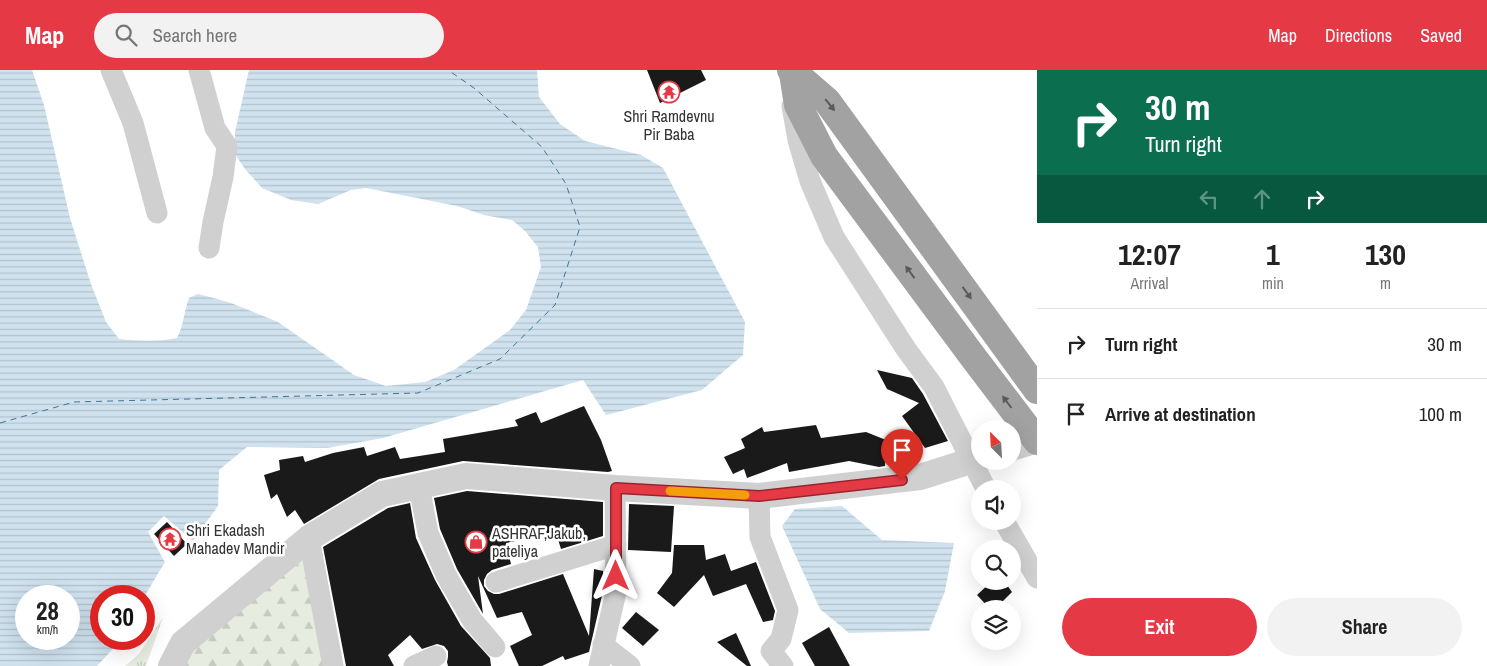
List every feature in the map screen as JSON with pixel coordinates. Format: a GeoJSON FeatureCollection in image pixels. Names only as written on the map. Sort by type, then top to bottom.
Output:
{"type":"FeatureCollection","features":[{"type":"Feature","properties":{"kind":"highway"},"geometry":{"type":"LineString","coordinates":[[792,72],[827,101],[1037,390]]}},
{"type":"Feature","properties":{"kind":"highway"},"geometry":{"type":"LineString","coordinates":[[792,72],[798,105],[824,156],[972,357],[1031,442]]}},
{"type":"Feature","properties":{"kind":"street"},"geometry":{"type":"LineString","coordinates":[[111,70],[132,123],[157,213]]}},
{"type":"Feature","properties":{"kind":"street"},"geometry":{"type":"LineString","coordinates":[[199,70],[215,128],[227,146],[224,176],[212,222],[209,248]]}},
{"type":"Feature","properties":{"kind":"street"},"geometry":{"type":"LineString","coordinates":[[792,72],[792,103],[798,140],[810,181],[834,237],[906,349],[934,387],[971,453]]}},
{"type":"Feature","properties":{"kind":"street"},"geometry":{"type":"LineString","coordinates":[[171,666],[183,643],[309,538],[382,494],[466,476],[616,488],[759,496],[920,477],[971,461]]}},
{"type":"Feature","properties":{"kind":"street"},"geometry":{"type":"LineString","coordinates":[[418,486],[428,532],[446,575],[472,620],[495,647]]}},
{"type":"Feature","properties":{"kind":"street"},"geometry":{"type":"LineString","coordinates":[[599,666],[616,592],[616,488]]}},
{"type":"Feature","properties":{"kind":"street"},"geometry":{"type":"LineString","coordinates":[[759,496],[760,537],[788,610],[781,639],[771,651],[782,666]]}},
{"type":"Feature","properties":{"kind":"street"},"geometry":{"type":"LineString","coordinates":[[1009,530],[1037,578]]}},
{"type":"Feature","properties":{"kind":"street"},"geometry":{"type":"LineString","coordinates":[[309,538],[333,666]]}},
{"type":"Feature","properties":{"kind":"street"},"geometry":{"type":"LineString","coordinates":[[496,582],[616,545]]}},
{"type":"Feature","properties":{"kind":"street"},"geometry":{"type":"LineString","coordinates":[[604,645],[630,666]]}},
{"type":"Feature","properties":{"kind":"street"},"geometry":{"type":"LineString","coordinates":[[414,666],[436,656]]}},
{"type":"Feature","properties":{"kind":"green space"},"geometry":{"type":"Polygon","coordinates":[[[309,538],[333,666],[171,666],[309,538]]]}},
{"type":"Feature","properties":{"kind":"green space"},"geometry":{"type":"Polygon","coordinates":[[[163,617],[155,640],[155,629],[163,617]]]}},
{"type":"Feature","properties":{"kind":"green space"},"geometry":{"type":"Polygon","coordinates":[[[142,650],[152,650],[146,666],[125,666],[142,650]]]}},
{"type":"Feature","properties":{"kind":"water"},"geometry":{"type":"Polygon","coordinates":[[[0,70],[32,70],[44,105],[70,218],[91,284],[106,322],[119,339],[148,341],[177,338],[189,298],[198,294],[231,303],[278,322],[354,375],[386,386],[425,382],[454,370],[510,330],[526,310],[541,267],[538,247],[525,231],[512,220],[484,215],[457,206],[366,188],[351,190],[318,204],[291,200],[262,188],[235,154],[235,132],[249,70],[537,70],[539,97],[560,124],[585,141],[641,155],[663,168],[745,322],[743,355],[702,390],[606,415],[583,380],[383,438],[327,448],[247,447],[219,470],[218,506],[193,541],[164,516],[148,532],[165,562],[151,585],[90,585],[90,650],[112,650],[97,666],[0,666],[0,70]]]}},
{"type":"Feature","properties":{"kind":"water"},"geometry":{"type":"Polygon","coordinates":[[[842,506],[882,540],[954,543],[945,591],[929,631],[849,633],[820,609],[782,526],[795,509],[842,506]]]}},
{"type":"Feature","properties":{"kind":"building","name":"Shri Ramdevnu Pir Baba"},"geometry":{"type":"Polygon","coordinates":[[[647,70],[701,70],[706,80],[660,103],[647,70]]]}},
{"type":"Feature","properties":{"kind":"building"},"geometry":{"type":"Polygon","coordinates":[[[877,370],[912,378],[923,394],[948,441],[925,448],[902,416],[919,403],[887,389],[877,370]]]}},
{"type":"Feature","properties":{"kind":"building"},"geometry":{"type":"Polygon","coordinates":[[[584,406],[601,440],[612,471],[463,461],[379,479],[304,524],[295,510],[287,517],[277,494],[271,499],[264,475],[280,470],[279,460],[303,456],[305,462],[333,453],[364,447],[367,456],[395,447],[400,459],[445,452],[443,439],[518,426],[515,420],[536,412],[541,423],[584,406]]]}},
{"type":"Feature","properties":{"kind":"building"},"geometry":{"type":"Polygon","coordinates":[[[816,425],[821,438],[866,432],[886,440],[885,466],[879,467],[849,461],[789,472],[787,463],[747,478],[744,469],[733,474],[724,457],[745,448],[741,439],[762,427],[764,432],[816,425]]]}},
{"type":"Feature","properties":{"kind":"building"},"geometry":{"type":"Polygon","coordinates":[[[467,491],[603,502],[603,536],[561,549],[556,533],[506,543],[511,564],[492,570],[484,580],[484,586],[488,591],[499,594],[563,574],[589,636],[594,569],[603,571],[603,591],[589,652],[565,660],[563,656],[542,666],[519,666],[510,646],[532,635],[522,612],[497,618],[478,576],[483,614],[457,569],[440,529],[434,498],[467,491]]]}},
{"type":"Feature","properties":{"kind":"building"},"geometry":{"type":"Polygon","coordinates":[[[410,503],[416,538],[435,580],[461,626],[490,658],[491,666],[448,666],[448,651],[444,646],[437,644],[422,649],[410,635],[388,655],[394,666],[346,666],[323,547],[388,508],[410,503]]]}},
{"type":"Feature","properties":{"kind":"building"},"geometry":{"type":"Polygon","coordinates":[[[629,504],[674,506],[671,552],[628,550],[629,504]]]}},
{"type":"Feature","properties":{"kind":"building","name":"Shri Ekadash Mahadev Mandir"},"geometry":{"type":"Polygon","coordinates":[[[167,522],[187,544],[174,556],[154,534],[167,522]]]}},
{"type":"Feature","properties":{"kind":"building"},"geometry":{"type":"Polygon","coordinates":[[[674,545],[704,545],[706,560],[725,554],[731,571],[756,562],[775,611],[773,620],[763,622],[746,584],[713,596],[704,575],[674,607],[657,593],[672,573],[674,545]]]}},
{"type":"Feature","properties":{"kind":"building"},"geometry":{"type":"Polygon","coordinates":[[[982,590],[1011,590],[1012,592],[1004,600],[982,600],[977,595],[982,590]]]}},
{"type":"Feature","properties":{"kind":"building"},"geometry":{"type":"Polygon","coordinates":[[[636,612],[659,630],[643,646],[622,628],[636,612]]]}},
{"type":"Feature","properties":{"kind":"building"},"geometry":{"type":"Polygon","coordinates":[[[829,627],[850,666],[815,666],[802,643],[829,627]]]}},
{"type":"Feature","properties":{"kind":"building"},"geometry":{"type":"Polygon","coordinates":[[[736,633],[751,666],[747,666],[717,642],[736,633]]]}},
{"type":"Feature","properties":{"kind":"ferry route"},"geometry":{"type":"LineString","coordinates":[[0,423],[74,402],[418,393],[500,359],[555,305],[580,227],[566,184],[542,147],[474,88],[448,70]]}},
{"type":"Feature","properties":{"kind":"slow traffic"},"geometry":{"type":"LineString","coordinates":[[670,491],[745,495]]}},
{"type":"Feature","properties":{"kind":"place","name":"Shri Ramdevnu Pir Baba"},"geometry":{"type":"Point","coordinates":[669,92]}},
{"type":"Feature","properties":{"kind":"place","name":"Shri Ekadash Mahadev Mandir"},"geometry":{"type":"Point","coordinates":[170,539]}},
{"type":"Feature","properties":{"kind":"place","name":"ASHRAF,Jakub, pateliya"},"geometry":{"type":"Point","coordinates":[476,542]}},
{"type":"Feature","properties":{"kind":"route"},"geometry":{"type":"LineString","coordinates":[[616,576],[616,488],[759,496],[902,480]]}}]}
